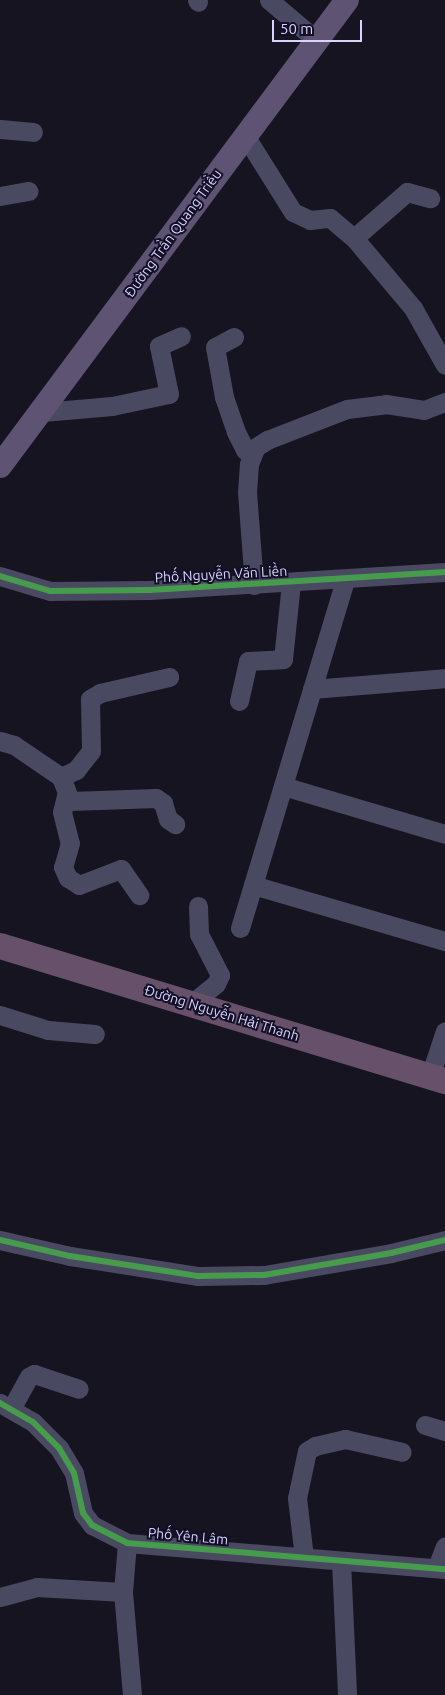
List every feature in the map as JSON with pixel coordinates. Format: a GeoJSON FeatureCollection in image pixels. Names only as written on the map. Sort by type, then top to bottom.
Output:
{"type":"FeatureCollection","features":[{"type":"Feature","properties":{"kind":"highway","name":"Đường Nguyễn Hải Thanh"},"geometry":{"type":"LineString","coordinates":[[0,946],[438,1078]]}},
{"type":"Feature","properties":{"kind":"main road","name":"Đường Trần Quang Triều"},"geometry":{"type":"LineString","coordinates":[[0,466],[43,412],[244,134],[346,0]]}},
{"type":"Feature","properties":{"kind":"street"},"geometry":{"type":"LineString","coordinates":[[269,0],[315,39]]}},
{"type":"Feature","properties":{"kind":"street"},"geometry":{"type":"LineString","coordinates":[[0,129],[33,132]]}},
{"type":"Feature","properties":{"kind":"street"},"geometry":{"type":"LineString","coordinates":[[244,134],[293,212],[310,220],[330,218],[354,238],[413,308],[445,365]]}},
{"type":"Feature","properties":{"kind":"street"},"geometry":{"type":"LineString","coordinates":[[0,196],[29,191]]}},
{"type":"Feature","properties":{"kind":"street"},"geometry":{"type":"LineString","coordinates":[[354,238],[408,192],[430,198]]}},
{"type":"Feature","properties":{"kind":"street"},"geometry":{"type":"LineString","coordinates":[[43,412],[112,406],[169,394],[159,346],[181,336]]}},
{"type":"Feature","properties":{"kind":"street"},"geometry":{"type":"LineString","coordinates":[[234,337],[215,347],[224,397],[236,432],[246,450],[252,454]]}},
{"type":"Feature","properties":{"kind":"street"},"geometry":{"type":"LineString","coordinates":[[254,585],[247,492],[252,454],[267,440],[347,409],[386,404],[424,410],[445,402]]}},
{"type":"Feature","properties":{"kind":"street","name":"Phố Nguyễn Văn Liền"},"geometry":{"type":"LineString","coordinates":[[0,576],[50,591],[254,585],[445,572]]}},
{"type":"Feature","properties":{"kind":"street"},"geometry":{"type":"LineString","coordinates":[[240,928],[345,580]]}},
{"type":"Feature","properties":{"kind":"street"},"geometry":{"type":"LineString","coordinates":[[239,701],[248,662],[283,659],[291,583]]}},
{"type":"Feature","properties":{"kind":"street"},"geometry":{"type":"LineString","coordinates":[[61,777],[76,770],[91,751],[90,699],[100,693],[169,677]]}},
{"type":"Feature","properties":{"kind":"street"},"geometry":{"type":"LineString","coordinates":[[312,689],[445,678]]}},
{"type":"Feature","properties":{"kind":"street"},"geometry":{"type":"LineString","coordinates":[[0,741],[14,744],[61,777],[66,796],[62,812],[70,844],[63,867],[68,878],[79,885],[121,869],[139,895]]}},
{"type":"Feature","properties":{"kind":"street"},"geometry":{"type":"LineString","coordinates":[[283,786],[445,834]]}},
{"type":"Feature","properties":{"kind":"street"},"geometry":{"type":"LineString","coordinates":[[66,796],[74,801],[156,798],[163,803],[168,819],[175,824]]}},
{"type":"Feature","properties":{"kind":"street"},"geometry":{"type":"LineString","coordinates":[[253,885],[445,941]]}},
{"type":"Feature","properties":{"kind":"street"},"geometry":{"type":"LineString","coordinates":[[192,1004],[216,984],[220,975],[199,934],[198,906]]}},
{"type":"Feature","properties":{"kind":"street"},"geometry":{"type":"LineString","coordinates":[[0,1016],[48,1030],[95,1034]]}},
{"type":"Feature","properties":{"kind":"street"},"geometry":{"type":"LineString","coordinates":[[438,1078],[444,1040]]}},
{"type":"Feature","properties":{"kind":"street"},"geometry":{"type":"LineString","coordinates":[[0,1240],[70,1256],[198,1276],[264,1275],[391,1253],[445,1240]]}},
{"type":"Feature","properties":{"kind":"street"},"geometry":{"type":"LineString","coordinates":[[5,1406],[32,1375],[38,1374],[79,1389]]}},
{"type":"Feature","properties":{"kind":"street","name":"Phố Yên Lâm"},"geometry":{"type":"LineString","coordinates":[[5,1406],[33,1422],[59,1448],[74,1473],[83,1513],[92,1525],[127,1543],[441,1568]]}},
{"type":"Feature","properties":{"kind":"street"},"geometry":{"type":"LineString","coordinates":[[424,1425],[445,1431]]}},
{"type":"Feature","properties":{"kind":"street"},"geometry":{"type":"LineString","coordinates":[[304,1557],[297,1498],[307,1451],[315,1446],[345,1439],[402,1452]]}},
{"type":"Feature","properties":{"kind":"street"},"geometry":{"type":"LineString","coordinates":[[127,1543],[123,1592],[132,1695]]}},
{"type":"Feature","properties":{"kind":"street"},"geometry":{"type":"LineString","coordinates":[[441,1568],[445,1546]]}},
{"type":"Feature","properties":{"kind":"street"},"geometry":{"type":"LineString","coordinates":[[341,1561],[347,1695]]}},
{"type":"Feature","properties":{"kind":"street"},"geometry":{"type":"LineString","coordinates":[[0,1597],[37,1587],[123,1592]]}},
{"type":"Feature","properties":{"kind":"cycle path"},"geometry":{"type":"LineString","coordinates":[[0,576],[50,591],[150,590],[445,572]]}},
{"type":"Feature","properties":{"kind":"cycle path"},"geometry":{"type":"LineString","coordinates":[[0,1240],[70,1256],[198,1276],[264,1275],[391,1253],[445,1240]]}},
{"type":"Feature","properties":{"kind":"cycle path"},"geometry":{"type":"LineString","coordinates":[[0,1403],[33,1422],[59,1448],[74,1473],[83,1513],[92,1525],[127,1543],[445,1569]]}}]}
